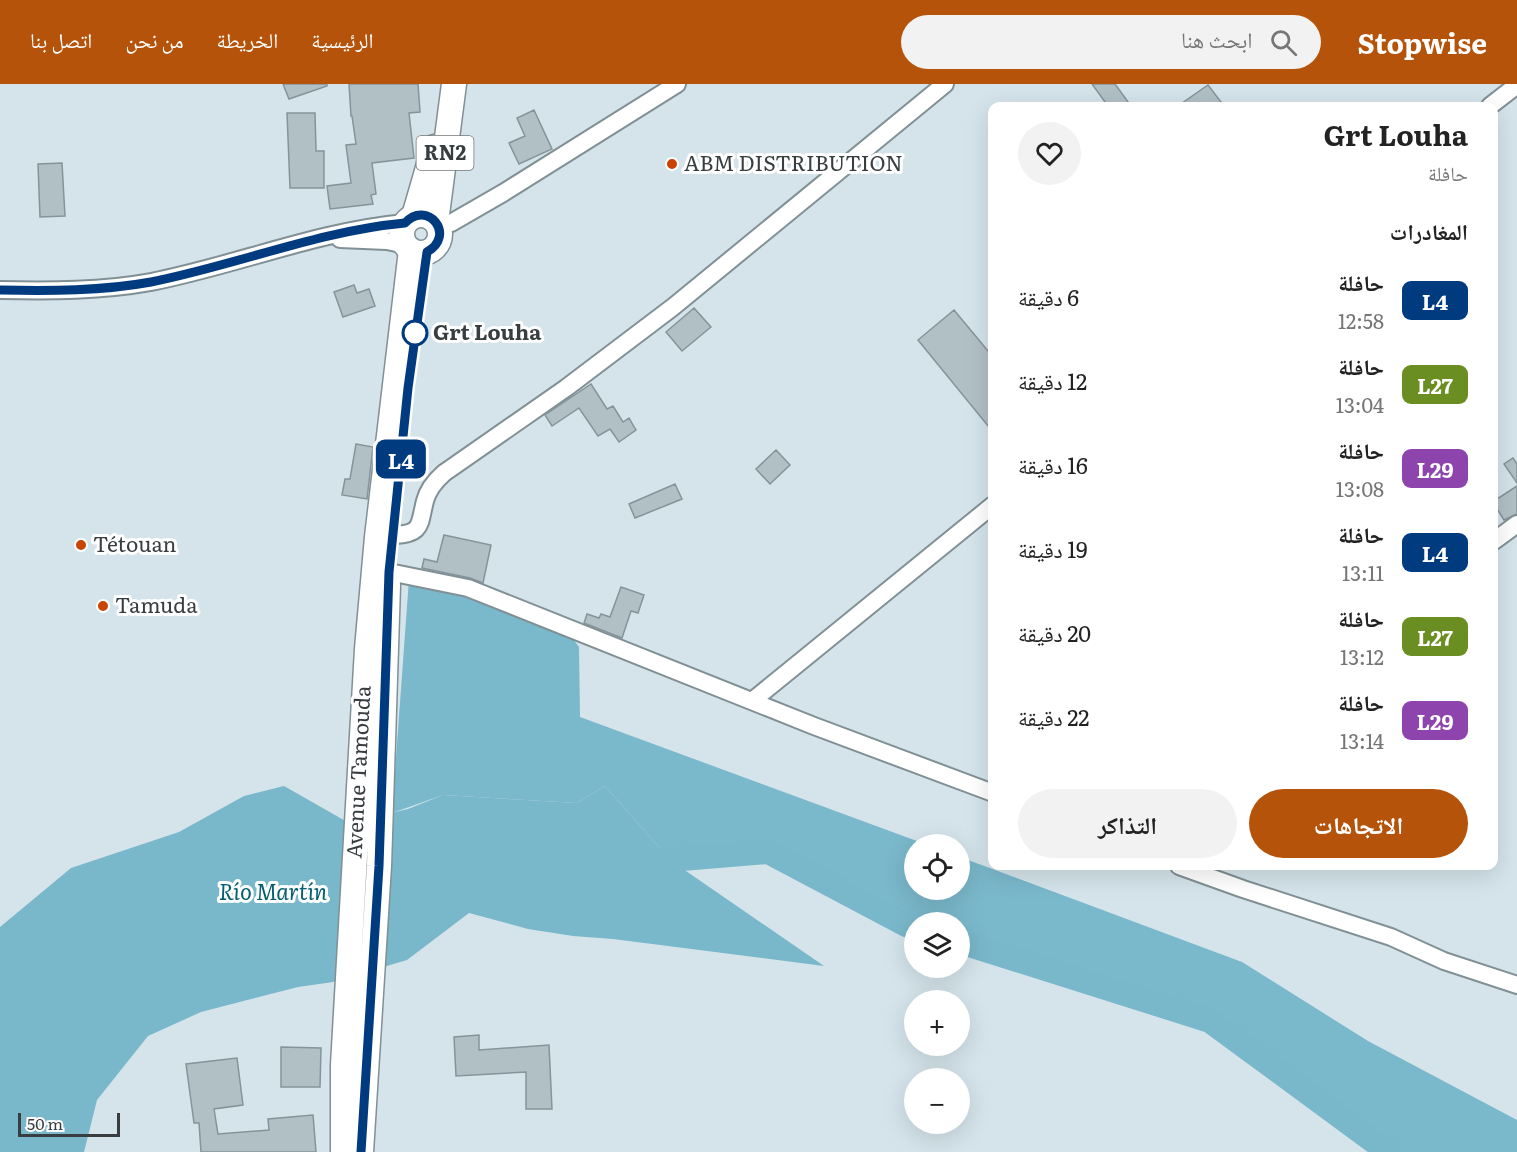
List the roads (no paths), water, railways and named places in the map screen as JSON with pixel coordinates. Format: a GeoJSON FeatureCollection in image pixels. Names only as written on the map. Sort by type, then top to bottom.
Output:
{"type":"FeatureCollection","features":[{"type":"Feature","properties":{"kind":"highway","name":"Avenue Tamouda"},"geometry":{"type":"LineString","coordinates":[[361,1152],[374,975],[373,742],[367,649],[376,549],[426,233],[453,84]]}},
{"type":"Feature","properties":{"kind":"highway","name":"Avenue Tamouda"},"geometry":{"type":"LineString","coordinates":[[343,1152],[343,1065],[373,742],[384,654],[389,572],[426,233]]}},
{"type":"Feature","properties":{"kind":"street"},"geometry":{"type":"LineString","coordinates":[[0,290],[74,290],[130,285],[234,262],[318,237],[387,241],[426,233],[677,84]]}},
{"type":"Feature","properties":{"kind":"street"},"geometry":{"type":"LineString","coordinates":[[394,535],[411,532],[420,525],[429,491],[444,473],[566,388],[673,307],[945,84]]}},
{"type":"Feature","properties":{"kind":"street"},"geometry":{"type":"LineString","coordinates":[[1495,102],[1517,85]]}},
{"type":"Feature","properties":{"kind":"street"},"geometry":{"type":"LineString","coordinates":[[752,701],[988,509]]}},
{"type":"Feature","properties":{"kind":"street"},"geometry":{"type":"LineString","coordinates":[[1498,539],[1517,524]]}},
{"type":"Feature","properties":{"kind":"street"},"geometry":{"type":"LineString","coordinates":[[389,572],[468,588],[752,701],[988,791]]}},
{"type":"Feature","properties":{"kind":"street"},"geometry":{"type":"LineString","coordinates":[[1190,870],[1382,934],[1444,961],[1517,985]]}},
{"type":"Feature","properties":{"kind":"water","name":"Río Martín"},"geometry":{"type":"Polygon","coordinates":[[[284,786],[349,823],[408,809],[443,795],[577,803],[605,786],[670,860],[824,966],[573,936],[528,929],[469,913],[407,960],[333,982],[298,987],[201,1012],[148,1036],[97,1100],[84,1152],[0,1152],[0,927],[71,868],[179,832],[244,796],[284,786]]]}},
{"type":"Feature","properties":{"kind":"waterway"},"geometry":{"type":"LineString","coordinates":[[639,860],[670,860],[768,852],[904,924]]}},
{"type":"Feature","properties":{"kind":"waterway"},"geometry":{"type":"LineString","coordinates":[[970,945],[1210,1021],[1388,1152]]}},
{"type":"Feature","properties":{"kind":"place","name":"ABM DISTRIBUTION"},"geometry":{"type":"Point","coordinates":[672,164]}},
{"type":"Feature","properties":{"kind":"place","name":"Grt Louha"},"geometry":{"type":"Point","coordinates":[415,333]}},
{"type":"Feature","properties":{"kind":"place","name":"Tétouan"},"geometry":{"type":"Point","coordinates":[81,545]}},
{"type":"Feature","properties":{"kind":"place","name":"Tamuda"},"geometry":{"type":"Point","coordinates":[103,606]}}]}
